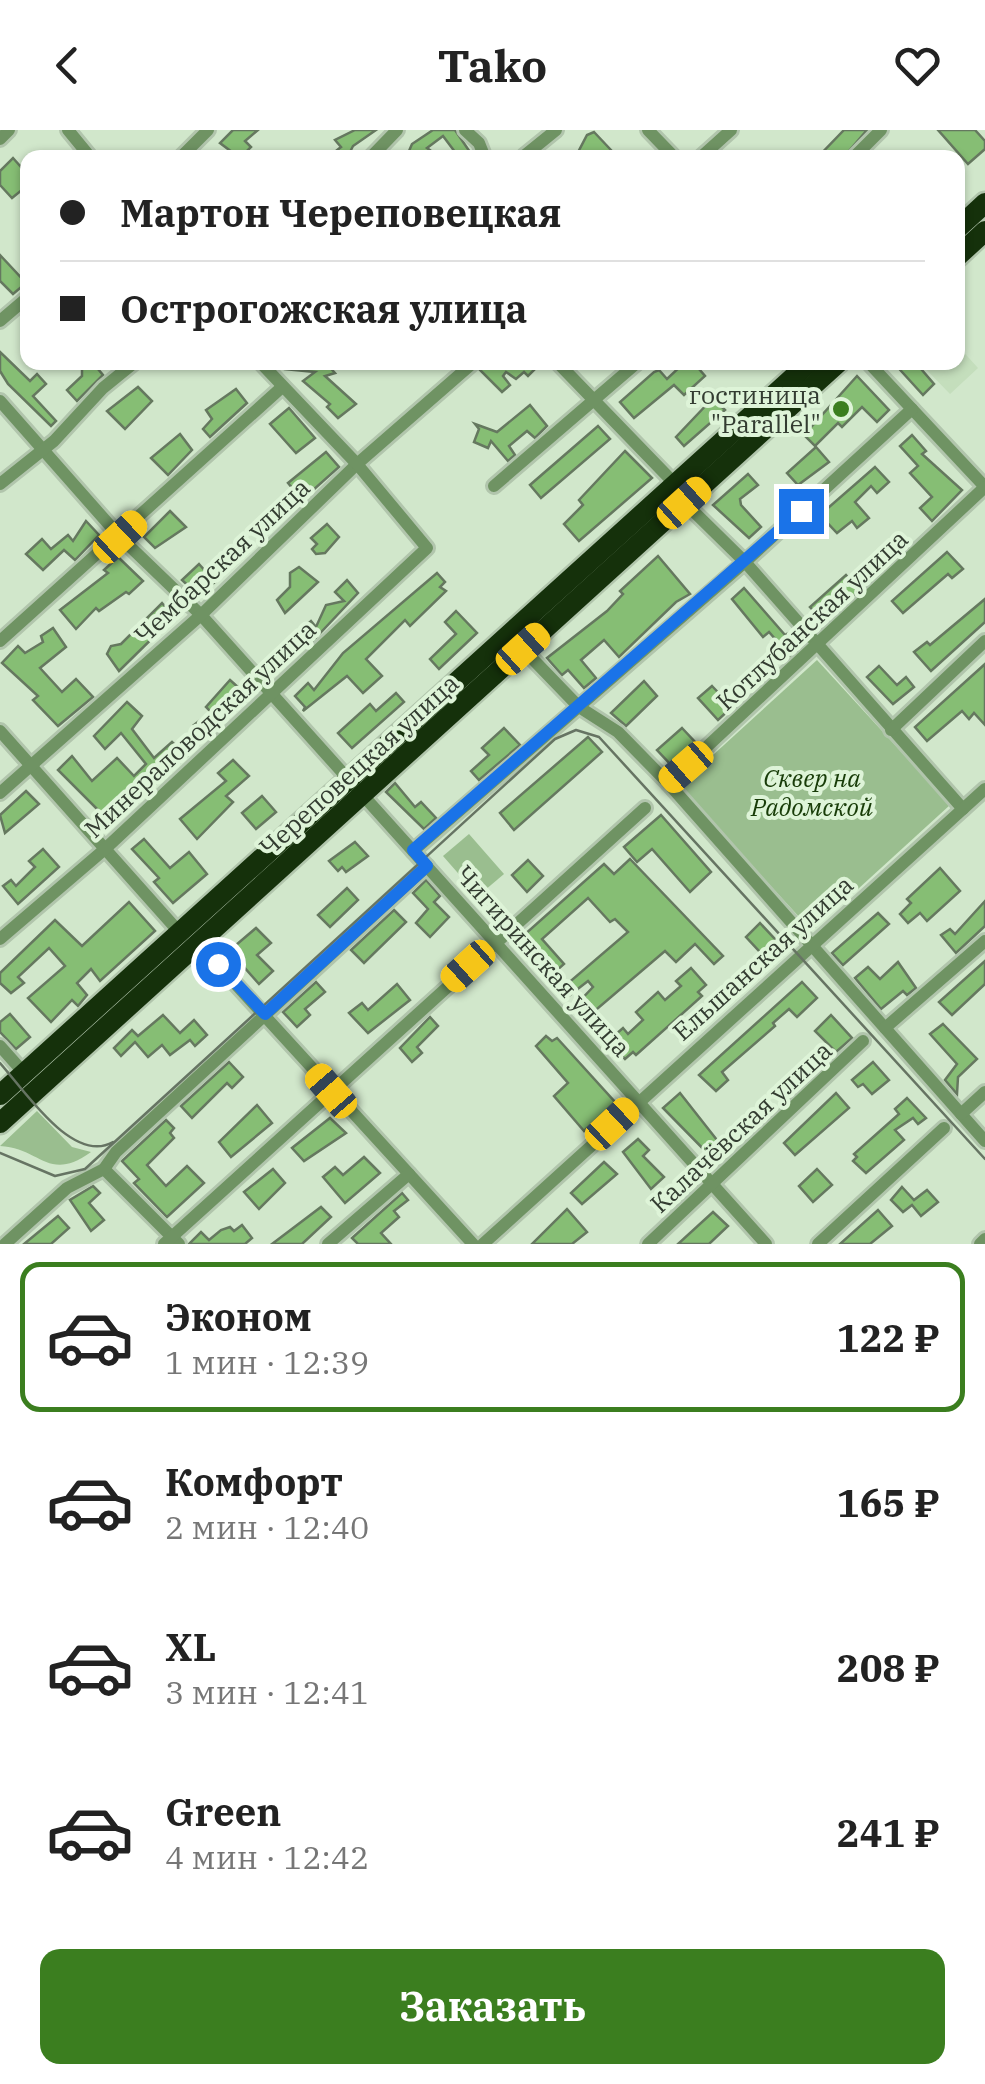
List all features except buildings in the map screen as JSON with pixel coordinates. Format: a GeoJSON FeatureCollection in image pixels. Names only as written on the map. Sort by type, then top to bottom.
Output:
{"type":"FeatureCollection","features":[{"type":"Feature","properties":{"kind":"highway"},"geometry":{"type":"LineString","coordinates":[[965,222],[985,203]]}},
{"type":"Feature","properties":{"kind":"highway"},"geometry":{"type":"LineString","coordinates":[[965,250],[985,231]]}},
{"type":"Feature","properties":{"kind":"highway","name":"Череповецкая улица"},"geometry":{"type":"LineString","coordinates":[[356,787],[523,649],[802,370]]}},
{"type":"Feature","properties":{"kind":"highway","name":"Череповецкая улица"},"geometry":{"type":"LineString","coordinates":[[0,1123],[190,938],[356,787],[680,494],[829,370]]}},
{"type":"Feature","properties":{"kind":"highway","name":"Череповецкая улица"},"geometry":{"type":"LineString","coordinates":[[9,1081],[190,938]]}},
{"type":"Feature","properties":{"kind":"street"},"geometry":{"type":"LineString","coordinates":[[0,139],[10,130]]}},
{"type":"Feature","properties":{"kind":"street"},"geometry":{"type":"LineString","coordinates":[[68,130],[84,150]]}},
{"type":"Feature","properties":{"kind":"street"},"geometry":{"type":"LineString","coordinates":[[188,150],[208,130]]}},
{"type":"Feature","properties":{"kind":"street"},"geometry":{"type":"LineString","coordinates":[[378,150],[397,130]]}},
{"type":"Feature","properties":{"kind":"street"},"geometry":{"type":"LineString","coordinates":[[531,150],[556,130]]}},
{"type":"Feature","properties":{"kind":"street"},"geometry":{"type":"LineString","coordinates":[[648,130],[667,150]]}},
{"type":"Feature","properties":{"kind":"street"},"geometry":{"type":"LineString","coordinates":[[709,150],[731,130]]}},
{"type":"Feature","properties":{"kind":"street"},"geometry":{"type":"LineString","coordinates":[[860,150],[881,130]]}},
{"type":"Feature","properties":{"kind":"street"},"geometry":{"type":"LineString","coordinates":[[0,322],[20,304]]}},
{"type":"Feature","properties":{"kind":"street"},"geometry":{"type":"LineString","coordinates":[[0,484],[42,447],[54,442],[103,388],[125,370]]}},
{"type":"Feature","properties":{"kind":"street"},"geometry":{"type":"LineString","coordinates":[[266,370],[357,464]]}},
{"type":"Feature","properties":{"kind":"street","name":"Чембарская улица"},"geometry":{"type":"LineString","coordinates":[[0,793],[201,616],[357,464],[465,370]]}},
{"type":"Feature","properties":{"kind":"street"},"geometry":{"type":"LineString","coordinates":[[564,370],[745,562],[816,648],[963,809]]}},
{"type":"Feature","properties":{"kind":"street"},"geometry":{"type":"LineString","coordinates":[[494,486],[629,370]]}},
{"type":"Feature","properties":{"kind":"street"},"geometry":{"type":"LineString","coordinates":[[875,370],[985,487]]}},
{"type":"Feature","properties":{"kind":"street"},"geometry":{"type":"LineString","coordinates":[[0,641],[120,537],[281,388]]}},
{"type":"Feature","properties":{"kind":"street","name":"Чигиринская улица"},"geometry":{"type":"LineString","coordinates":[[0,401],[120,537],[201,616],[766,1244]]}},
{"type":"Feature","properties":{"kind":"street"},"geometry":{"type":"LineString","coordinates":[[413,850],[745,562],[912,409]]}},
{"type":"Feature","properties":{"kind":"street","name":"Минераловодская улица"},"geometry":{"type":"LineString","coordinates":[[0,939],[105,849],[426,548],[357,464]]}},
{"type":"Feature","properties":{"kind":"street","name":"Котлубанская улица"},"geometry":{"type":"LineString","coordinates":[[668,783],[985,487]]}},
{"type":"Feature","properties":{"kind":"street"},"geometry":{"type":"LineString","coordinates":[[890,730],[985,642]]}},
{"type":"Feature","properties":{"kind":"street"},"geometry":{"type":"LineString","coordinates":[[523,649],[579,707],[618,732],[668,783],[985,1141]]}},
{"type":"Feature","properties":{"kind":"street"},"geometry":{"type":"LineString","coordinates":[[0,731],[473,1244]]}},
{"type":"Feature","properties":{"kind":"street","name":"Ельшанская улица"},"geometry":{"type":"LineString","coordinates":[[484,1244],[637,1100],[985,789]]}},
{"type":"Feature","properties":{"kind":"street"},"geometry":{"type":"LineString","coordinates":[[104,1169],[172,1241],[331,1091],[645,808]]}},
{"type":"Feature","properties":{"kind":"street"},"geometry":{"type":"LineString","coordinates":[[5,1244],[68,1188],[104,1169],[116,1152],[427,866]]}},
{"type":"Feature","properties":{"kind":"street"},"geometry":{"type":"LineString","coordinates":[[885,1028],[985,940]]}},
{"type":"Feature","properties":{"kind":"street","name":"Калачёвская улица"},"geometry":{"type":"LineString","coordinates":[[648,1244],[863,1041]]}},
{"type":"Feature","properties":{"kind":"street"},"geometry":{"type":"LineString","coordinates":[[0,1046],[9,1081]]}},
{"type":"Feature","properties":{"kind":"street"},"geometry":{"type":"LineString","coordinates":[[961,1114],[985,1092]]}},
{"type":"Feature","properties":{"kind":"street"},"geometry":{"type":"LineString","coordinates":[[818,1244],[944,1128]]}},
{"type":"Feature","properties":{"kind":"street"},"geometry":{"type":"LineString","coordinates":[[328,1244],[409,1174]]}},
{"type":"Feature","properties":{"kind":"shaded area"},"geometry":{"type":"Polygon","coordinates":[[[965,354],[978,368],[950,394],[927,370],[965,370],[965,354]]]}},
{"type":"Feature","properties":{"kind":"green space","name":"Сквер на Радомской"},"geometry":{"type":"Polygon","coordinates":[[[817,660],[950,805],[812,931],[679,786],[817,660]]]}},
{"type":"Feature","properties":{"kind":"green space"},"geometry":{"type":"Polygon","coordinates":[[[469,834],[504,874],[478,896],[443,856],[469,834]]]}},
{"type":"Feature","properties":{"kind":"green space"},"geometry":{"type":"Polygon","coordinates":[[[37,1111],[72,1147],[91,1152],[76,1161],[54,1164],[0,1146],[37,1111]]]}},
{"type":"Feature","properties":{"kind":"tram line"},"geometry":{"type":"LineString","coordinates":[[0,1153],[55,1176],[85,1169],[555,739],[576,730],[599,737],[985,1159]]}},
{"type":"Feature","properties":{"kind":"tram line"},"geometry":{"type":"LineString","coordinates":[[0,1063],[66,1134],[98,1146],[113,1142]]}},
{"type":"Feature","properties":{"kind":"place","name":"гостиница \"Parallel\""},"geometry":{"type":"Point","coordinates":[841,409]}},
{"type":"Feature","properties":{"kind":"route"},"geometry":{"type":"LineString","coordinates":[[218,964],[265,1014],[427,866],[413,850],[801,511]]}}]}
